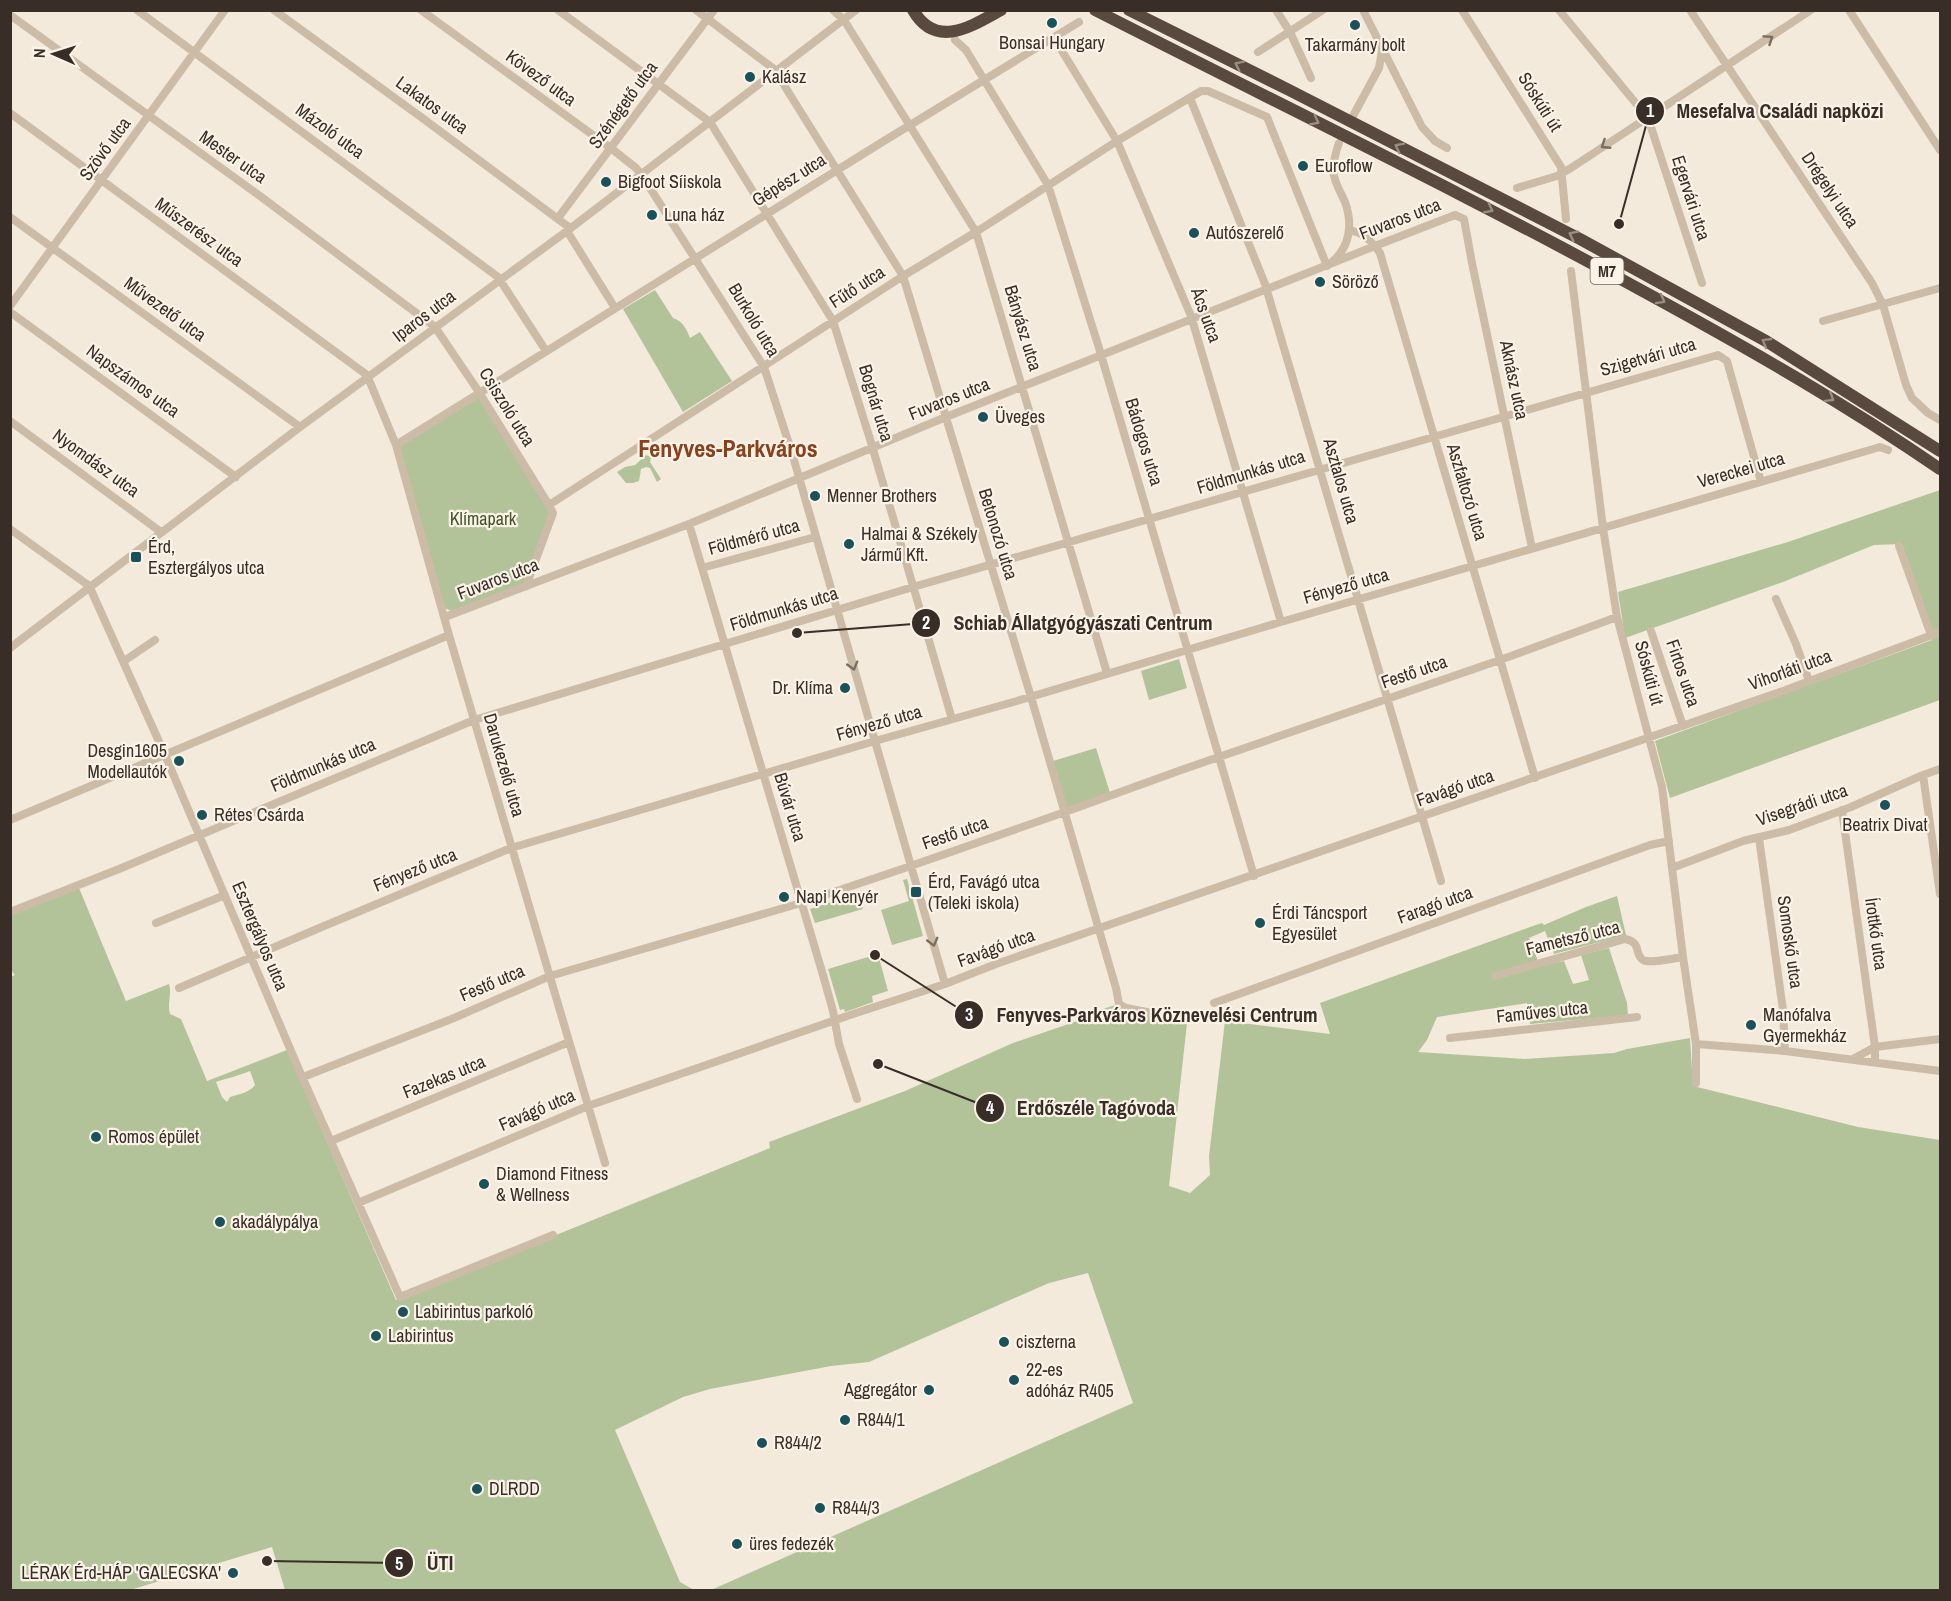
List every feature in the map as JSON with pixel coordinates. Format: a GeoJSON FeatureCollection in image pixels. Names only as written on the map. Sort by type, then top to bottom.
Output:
{"type":"FeatureCollection","features":[{"type":"Feature","properties":{"kind":"highway"},"geometry":{"type":"LineString","coordinates":[[913,10],[926,26],[951,32],[961,31],[1001,10]]}},
{"type":"Feature","properties":{"kind":"highway"},"geometry":{"type":"LineString","coordinates":[[918,10],[926,20],[934,25],[952,28],[974,21],[985,10]]}},
{"type":"Feature","properties":{"kind":"highway","name":"M7"},"geometry":{"type":"LineString","coordinates":[[1095,10],[1593,263],[1821,392],[1941,469]]}},
{"type":"Feature","properties":{"kind":"highway","name":"M7"},"geometry":{"type":"LineString","coordinates":[[1133,12],[1580,239],[1766,341],[1941,451]]}},
{"type":"Feature","properties":{"kind":"highway"},"geometry":{"type":"LineString","coordinates":[[1081,16],[1136,31]]}},
{"type":"Feature","properties":{"kind":"street","name":"Mázoló utca"},"geometry":{"type":"LineString","coordinates":[[137,10],[502,279]]}},
{"type":"Feature","properties":{"kind":"street","name":"Szövő utca"},"geometry":{"type":"LineString","coordinates":[[10,306],[225,10]]}},
{"type":"Feature","properties":{"kind":"street","name":"Lakatos utca"},"geometry":{"type":"LineString","coordinates":[[274,10],[558,219],[568,229]]}},
{"type":"Feature","properties":{"kind":"street","name":"Kövező utca"},"geometry":{"type":"LineString","coordinates":[[421,10],[612,149],[641,174]]}},
{"type":"Feature","properties":{"kind":"street"},"geometry":{"type":"LineString","coordinates":[[558,10],[710,122]]}},
{"type":"Feature","properties":{"kind":"street","name":"Betonozó utca"},"geometry":{"type":"LineString","coordinates":[[696,10],[775,72],[903,276],[1031,697],[1119,1004],[1126,1008],[1182,1019]]}},
{"type":"Feature","properties":{"kind":"street","name":"Szénégető utca"},"geometry":{"type":"LineString","coordinates":[[558,219],[714,10]]}},
{"type":"Feature","properties":{"kind":"street","name":"Bányász utca"},"geometry":{"type":"LineString","coordinates":[[833,10],[844,20],[976,232],[1107,673]]}},
{"type":"Feature","properties":{"kind":"street","name":"Iparos utca"},"geometry":{"type":"LineString","coordinates":[[10,648],[300,427],[502,279],[856,10]]}},
{"type":"Feature","properties":{"kind":"street"},"geometry":{"type":"LineString","coordinates":[[1276,10],[1290,32],[1311,78]]}},
{"type":"Feature","properties":{"kind":"street"},"geometry":{"type":"LineString","coordinates":[[1258,52],[1323,10]]}},
{"type":"Feature","properties":{"kind":"street"},"geometry":{"type":"LineString","coordinates":[[1363,10],[1422,127],[1435,141],[1448,148]]}},
{"type":"Feature","properties":{"kind":"street","name":"Sóskúti út"},"geometry":{"type":"LineString","coordinates":[[1462,10],[1554,154],[1562,172],[1566,219]]}},
{"type":"Feature","properties":{"kind":"street","name":"Egervári utca"},"geometry":{"type":"LineString","coordinates":[[1559,10],[1648,118],[1702,283]]}},
{"type":"Feature","properties":{"kind":"street","name":"Drégelyi utca"},"geometry":{"type":"LineString","coordinates":[[1690,10],[1872,283],[1883,305],[1906,385],[1914,402],[1941,420]]}},
{"type":"Feature","properties":{"kind":"street"},"geometry":{"type":"LineString","coordinates":[[1517,188],[1557,176],[1811,10]]}},
{"type":"Feature","properties":{"kind":"street"},"geometry":{"type":"LineString","coordinates":[[1850,10],[1941,150]]}},
{"type":"Feature","properties":{"kind":"street","name":"Mester utca"},"geometry":{"type":"LineString","coordinates":[[10,15],[260,196],[435,327]]}},
{"type":"Feature","properties":{"kind":"street","name":"Gépész utca"},"geometry":{"type":"LineString","coordinates":[[396,445],[836,170],[1054,38],[1081,16]]}},
{"type":"Feature","properties":{"kind":"street","name":"Ács utca"},"geometry":{"type":"LineString","coordinates":[[1054,38],[1117,141],[1193,319],[1281,621]]}},
{"type":"Feature","properties":{"kind":"street","name":"Bádogos utca"},"geometry":{"type":"LineString","coordinates":[[956,40],[966,50],[1048,185],[1150,520],[1254,876]]}},
{"type":"Feature","properties":{"kind":"street"},"geometry":{"type":"LineString","coordinates":[[1353,116],[1379,68],[1382,48]]}},
{"type":"Feature","properties":{"kind":"street","name":"Fűtő utca"},"geometry":{"type":"LineString","coordinates":[[549,505],[903,276],[1117,141],[1201,91],[1209,92],[1265,115],[1269,120],[1327,266]]}},
{"type":"Feature","properties":{"kind":"street","name":"Asztalos utca"},"geometry":{"type":"LineString","coordinates":[[1190,98],[1267,289],[1441,881]]}},
{"type":"Feature","properties":{"kind":"street","name":"Műszerész utca"},"geometry":{"type":"LineString","coordinates":[[10,113],[363,372],[368,378]]}},
{"type":"Feature","properties":{"kind":"street","name":"Bognár utca"},"geometry":{"type":"LineString","coordinates":[[710,122],[833,321],[873,447],[952,719]]}},
{"type":"Feature","properties":{"kind":"street"},"geometry":{"type":"LineString","coordinates":[[1327,266],[1342,250],[1350,231],[1347,210],[1333,172],[1334,156],[1339,143]]}},
{"type":"Feature","properties":{"kind":"street","name":"Burkoló utca"},"geometry":{"type":"LineString","coordinates":[[641,174],[764,367],[799,478],[945,984]]}},
{"type":"Feature","properties":{"kind":"street","name":"Fuvaros utca"},"geometry":{"type":"LineString","coordinates":[[445,617],[689,524],[946,417],[1375,246],[1455,216],[1464,219]]}},
{"type":"Feature","properties":{"kind":"street","name":"Művezető utca"},"geometry":{"type":"LineString","coordinates":[[10,217],[300,427]]}},
{"type":"Feature","properties":{"kind":"street","name":"Aknász utca"},"geometry":{"type":"LineString","coordinates":[[1464,219],[1532,548]]}},
{"type":"Feature","properties":{"kind":"street"},"geometry":{"type":"LineString","coordinates":[[568,229],[615,308]]}},
{"type":"Feature","properties":{"kind":"street"},"geometry":{"type":"LineString","coordinates":[[1350,231],[1355,231],[1375,246]]}},
{"type":"Feature","properties":{"kind":"street","name":"Aszfaltozó utca"},"geometry":{"type":"LineString","coordinates":[[1375,246],[1380,253],[1535,778]]}},
{"type":"Feature","properties":{"kind":"street","name":"Sóskúti út"},"geometry":{"type":"LineString","coordinates":[[1571,271],[1603,528],[1617,617],[1662,787],[1696,1044],[1696,1083]]}},
{"type":"Feature","properties":{"kind":"street"},"geometry":{"type":"LineString","coordinates":[[502,279],[546,351]]}},
{"type":"Feature","properties":{"kind":"street"},"geometry":{"type":"LineString","coordinates":[[1823,321],[1941,288]]}},
{"type":"Feature","properties":{"kind":"street","name":"Napszámos utca"},"geometry":{"type":"LineString","coordinates":[[10,312],[236,477]]}},
{"type":"Feature","properties":{"kind":"street","name":"Csiszoló utca"},"geometry":{"type":"LineString","coordinates":[[435,327],[479,392],[549,505]]}},
{"type":"Feature","properties":{"kind":"street","name":"Szigetvári utca"},"geometry":{"type":"LineString","coordinates":[[1586,391],[1718,355],[1727,361],[1761,482]]}},
{"type":"Feature","properties":{"kind":"street","name":"Darukezelő utca"},"geometry":{"type":"LineString","coordinates":[[368,378],[396,445],[449,635],[604,1163]]}},
{"type":"Feature","properties":{"kind":"street","name":"Földmunkás utca"},"geometry":{"type":"LineString","coordinates":[[10,912],[474,720],[913,587],[1068,544],[1586,391]]}},
{"type":"Feature","properties":{"kind":"street","name":"Nyomdász utca"},"geometry":{"type":"LineString","coordinates":[[10,421],[161,532]]}},
{"type":"Feature","properties":{"kind":"street","name":"Vereckei utca"},"geometry":{"type":"LineString","coordinates":[[1603,528],[1880,447],[1888,450]]}},
{"type":"Feature","properties":{"kind":"street"},"geometry":{"type":"LineString","coordinates":[[526,586],[553,513],[549,505]]}},
{"type":"Feature","properties":{"kind":"street","name":"Búvár utca"},"geometry":{"type":"LineString","coordinates":[[689,524],[801,903],[834,1021],[838,1044],[857,1099]]}},
{"type":"Feature","properties":{"kind":"street","name":"Fényező utca"},"geometry":{"type":"LineString","coordinates":[[179,988],[511,848],[1603,528]]}},
{"type":"Feature","properties":{"kind":"street"},"geometry":{"type":"LineString","coordinates":[[10,529],[90,587]]}},
{"type":"Feature","properties":{"kind":"street","name":"Földmérő utca"},"geometry":{"type":"LineString","coordinates":[[702,568],[815,537]]}},
{"type":"Feature","properties":{"kind":"street"},"geometry":{"type":"LineString","coordinates":[[1899,546],[1931,635]]}},
{"type":"Feature","properties":{"kind":"street","name":"Esztergályos utca"},"geometry":{"type":"LineString","coordinates":[[90,587],[165,754],[399,1297],[553,1235]]}},
{"type":"Feature","properties":{"kind":"street"},"geometry":{"type":"LineString","coordinates":[[1776,598],[1809,681]]}},
{"type":"Feature","properties":{"kind":"street","name":"Festő utca"},"geometry":{"type":"LineString","coordinates":[[303,1077],[454,1018],[550,976],[801,903],[1065,813],[1617,617]]}},
{"type":"Feature","properties":{"kind":"street","name":"Firtos utca"},"geometry":{"type":"LineString","coordinates":[[1651,631],[1683,726]]}},
{"type":"Feature","properties":{"kind":"street","name":"Vihorláti utca"},"geometry":{"type":"LineString","coordinates":[[1650,738],[1941,632]]}},
{"type":"Feature","properties":{"kind":"street"},"geometry":{"type":"LineString","coordinates":[[10,820],[449,635]]}},
{"type":"Feature","properties":{"kind":"street"},"geometry":{"type":"LineString","coordinates":[[124,661],[155,640]]}},
{"type":"Feature","properties":{"kind":"street","name":"Favágó utca"},"geometry":{"type":"LineString","coordinates":[[358,1203],[588,1106],[1650,738]]}},
{"type":"Feature","properties":{"kind":"street","name":"Visegrádi utca"},"geometry":{"type":"LineString","coordinates":[[1672,868],[1743,841],[1790,830],[1941,769]]}},
{"type":"Feature","properties":{"kind":"street"},"geometry":{"type":"LineString","coordinates":[[1923,775],[1941,894]]}},
{"type":"Feature","properties":{"kind":"street","name":"Írottkő utca"},"geometry":{"type":"LineString","coordinates":[[1842,810],[1875,1047],[1875,1062]]}},
{"type":"Feature","properties":{"kind":"street","name":"Somoskő utca"},"geometry":{"type":"LineString","coordinates":[[1759,838],[1783,1010],[1785,1051]]}},
{"type":"Feature","properties":{"kind":"street","name":"Faragó utca"},"geometry":{"type":"LineString","coordinates":[[1214,1003],[1650,845],[1669,841]]}},
{"type":"Feature","properties":{"kind":"street"},"geometry":{"type":"LineString","coordinates":[[156,923],[225,895]]}},
{"type":"Feature","properties":{"kind":"street","name":"Fametsző utca"},"geometry":{"type":"LineString","coordinates":[[1495,976],[1625,939],[1633,941],[1637,945],[1640,957],[1650,962],[1683,957]]}},
{"type":"Feature","properties":{"kind":"street","name":"Faműves utca"},"geometry":{"type":"LineString","coordinates":[[1450,1038],[1636,1017]]}},
{"type":"Feature","properties":{"kind":"street"},"geometry":{"type":"LineString","coordinates":[[1853,1059],[1875,1047],[1941,1039]]}},
{"type":"Feature","properties":{"kind":"street","name":"Fazekas utca"},"geometry":{"type":"LineString","coordinates":[[331,1141],[569,1042]]}},
{"type":"Feature","properties":{"kind":"street"},"geometry":{"type":"LineString","coordinates":[[1696,1044],[1785,1051],[1941,1071]]}},
{"type":"Feature","properties":{"kind":"green space"},"geometry":{"type":"Polygon","coordinates":[[[655,290],[673,318],[684,326],[690,338],[700,332],[732,381],[683,412],[623,309],[655,290]]]}},
{"type":"Feature","properties":{"kind":"green space","name":"Klímapark"},"geometry":{"type":"Polygon","coordinates":[[[479,395],[550,512],[525,585],[453,612],[445,608],[398,446],[479,395]]]}},
{"type":"Feature","properties":{"kind":"green space"},"geometry":{"type":"Polygon","coordinates":[[[646,455],[651,457],[650,462],[661,479],[657,482],[650,468],[646,467],[641,469],[639,481],[626,483],[617,472],[635,465],[646,455]]]}},
{"type":"Feature","properties":{"kind":"green space"},"geometry":{"type":"Polygon","coordinates":[[[1940,490],[1940,700],[1670,798],[1655,741],[1932,640],[1901,544],[1874,545],[1783,582],[1625,638],[1618,592],[1788,542],[1940,490]]]}},
{"type":"Feature","properties":{"kind":"green space"},"geometry":{"type":"Polygon","coordinates":[[[1179,659],[1187,688],[1149,700],[1141,671],[1179,659]]]}},
{"type":"Feature","properties":{"kind":"green space"},"geometry":{"type":"Polygon","coordinates":[[[1096,748],[1110,793],[1067,809],[1053,761],[1096,748]]]}},
{"type":"Feature","properties":{"kind":"green space"},"geometry":{"type":"Polygon","coordinates":[[[907,879],[923,936],[892,945],[881,910],[909,901],[903,880],[907,879]]]}},
{"type":"Feature","properties":{"kind":"green space"},"geometry":{"type":"Polygon","coordinates":[[[79,888],[126,1001],[169,984],[170,1014],[181,1019],[207,1081],[287,1050],[396,1300],[770,1148],[769,1142],[905,1091],[1013,1043],[1086,1018],[1083,1015],[1122,1003],[1187,1023],[1169,1186],[1190,1193],[1210,1175],[1209,1156],[1225,1021],[1330,1034],[1320,1003],[1533,926],[1542,923],[1544,925],[1617,896],[1626,935],[1554,954],[1545,931],[1529,938],[1540,966],[1564,961],[1573,984],[1589,980],[1581,955],[1609,948],[1627,1003],[1628,1015],[1530,1024],[1527,1003],[1437,1017],[1427,1040],[1418,1052],[1525,1059],[1614,1053],[1690,1038],[1693,1086],[1858,1127],[1940,1140],[1940,1590],[711,1590],[1133,1403],[1088,1273],[1049,1283],[869,1362],[831,1366],[710,1389],[683,1397],[615,1430],[680,1582],[694,1590],[285,1590],[272,1547],[130,1590],[11,1590],[10,977],[15,975],[11,970],[11,915],[79,888]],[[250,1071],[216,1082],[222,1097],[227,1102],[230,1097],[247,1092],[255,1085],[250,1071]]]}},
{"type":"Feature","properties":{"kind":"green space"},"geometry":{"type":"Polygon","coordinates":[[[859,893],[863,909],[815,923],[810,909],[859,893]]]}},
{"type":"Feature","properties":{"kind":"green space"},"geometry":{"type":"Polygon","coordinates":[[[878,954],[888,991],[872,996],[873,1002],[845,1012],[844,1009],[840,1010],[828,969],[878,954]]]}},
{"type":"Feature","properties":{"kind":"place","name":"Bonsai Hungary"},"geometry":{"type":"Point","coordinates":[1052,23]}},
{"type":"Feature","properties":{"kind":"place","name":"Takarmány bolt"},"geometry":{"type":"Point","coordinates":[1355,25]}},
{"type":"Feature","properties":{"kind":"place","name":"Kalász"},"geometry":{"type":"Point","coordinates":[750,77]}},
{"type":"Feature","properties":{"kind":"place","name":"Euroflow"},"geometry":{"type":"Point","coordinates":[1303,166]}},
{"type":"Feature","properties":{"kind":"place","name":"Bigfoot Síiskola"},"geometry":{"type":"Point","coordinates":[606,182]}},
{"type":"Feature","properties":{"kind":"place","name":"Luna ház"},"geometry":{"type":"Point","coordinates":[652,215]}},
{"type":"Feature","properties":{"kind":"place","name":"Mesefalva Családi napközi"},"geometry":{"type":"Point","coordinates":[1619,224]}},
{"type":"Feature","properties":{"kind":"place","name":"Autószerelő"},"geometry":{"type":"Point","coordinates":[1194,233]}},
{"type":"Feature","properties":{"kind":"place","name":"Söröző"},"geometry":{"type":"Point","coordinates":[1320,282]}},
{"type":"Feature","properties":{"kind":"place","name":"Üveges"},"geometry":{"type":"Point","coordinates":[983,417]}},
{"type":"Feature","properties":{"kind":"place","name":"Menner Brothers"},"geometry":{"type":"Point","coordinates":[815,496]}},
{"type":"Feature","properties":{"kind":"place","name":"Halmai & Székely Jármű Kft."},"geometry":{"type":"Point","coordinates":[849,544]}},
{"type":"Feature","properties":{"kind":"place","name":"Érd, Esztergályos utca"},"geometry":{"type":"Point","coordinates":[136,557]}},
{"type":"Feature","properties":{"kind":"place","name":"Schiab Állatgyógyászati Centrum"},"geometry":{"type":"Point","coordinates":[797,633]}},
{"type":"Feature","properties":{"kind":"place","name":"Dr. Klíma"},"geometry":{"type":"Point","coordinates":[845,688]}},
{"type":"Feature","properties":{"kind":"place","name":"Desgin1605 Modellautók"},"geometry":{"type":"Point","coordinates":[179,761]}},
{"type":"Feature","properties":{"kind":"place","name":"Beatrix Divat"},"geometry":{"type":"Point","coordinates":[1885,805]}},
{"type":"Feature","properties":{"kind":"place","name":"Rétes Csárda"},"geometry":{"type":"Point","coordinates":[202,815]}},
{"type":"Feature","properties":{"kind":"place","name":"Érd, Favágó utca (Teleki iskola)"},"geometry":{"type":"Point","coordinates":[916,892]}},
{"type":"Feature","properties":{"kind":"place","name":"Napi Kenyér"},"geometry":{"type":"Point","coordinates":[784,897]}},
{"type":"Feature","properties":{"kind":"place","name":"Érdi Táncsport Egyesület"},"geometry":{"type":"Point","coordinates":[1260,923]}},
{"type":"Feature","properties":{"kind":"place","name":"Fenyves-Parkváros Köznevelési Centrum"},"geometry":{"type":"Point","coordinates":[875,955]}},
{"type":"Feature","properties":{"kind":"place","name":"Manófalva Gyermekház"},"geometry":{"type":"Point","coordinates":[1751,1025]}},
{"type":"Feature","properties":{"kind":"place","name":"Erdőszéle Tagóvoda"},"geometry":{"type":"Point","coordinates":[878,1064]}},
{"type":"Feature","properties":{"kind":"place","name":"Romos épület"},"geometry":{"type":"Point","coordinates":[96,1137]}},
{"type":"Feature","properties":{"kind":"place","name":"Diamond Fitness & Wellness"},"geometry":{"type":"Point","coordinates":[484,1184]}},
{"type":"Feature","properties":{"kind":"place","name":"akadálypálya"},"geometry":{"type":"Point","coordinates":[220,1222]}},
{"type":"Feature","properties":{"kind":"place","name":"Labirintus parkoló"},"geometry":{"type":"Point","coordinates":[403,1312]}},
{"type":"Feature","properties":{"kind":"place","name":"Labirintus"},"geometry":{"type":"Point","coordinates":[376,1336]}},
{"type":"Feature","properties":{"kind":"place","name":"ciszterna"},"geometry":{"type":"Point","coordinates":[1004,1342]}},
{"type":"Feature","properties":{"kind":"place","name":"22-es adóház R405"},"geometry":{"type":"Point","coordinates":[1014,1380]}},
{"type":"Feature","properties":{"kind":"place","name":"Aggregátor"},"geometry":{"type":"Point","coordinates":[929,1390]}},
{"type":"Feature","properties":{"kind":"place","name":"R844/1"},"geometry":{"type":"Point","coordinates":[845,1420]}},
{"type":"Feature","properties":{"kind":"place","name":"R844/2"},"geometry":{"type":"Point","coordinates":[762,1443]}},
{"type":"Feature","properties":{"kind":"place","name":"DLRDD"},"geometry":{"type":"Point","coordinates":[477,1489]}},
{"type":"Feature","properties":{"kind":"place","name":"R844/3"},"geometry":{"type":"Point","coordinates":[820,1508]}},
{"type":"Feature","properties":{"kind":"place","name":"üres fedezék"},"geometry":{"type":"Point","coordinates":[737,1544]}},
{"type":"Feature","properties":{"kind":"place","name":"ÜTI"},"geometry":{"type":"Point","coordinates":[267,1561]}},
{"type":"Feature","properties":{"kind":"place","name":"LÉRAK Érd-HÁP 'GALECSKA'"},"geometry":{"type":"Point","coordinates":[233,1573]}},
{"type":"Feature","properties":{"kind":"district","name":"Fenyves-Parkváros"},"geometry":{"type":"Point","coordinates":[728,449]}}]}
